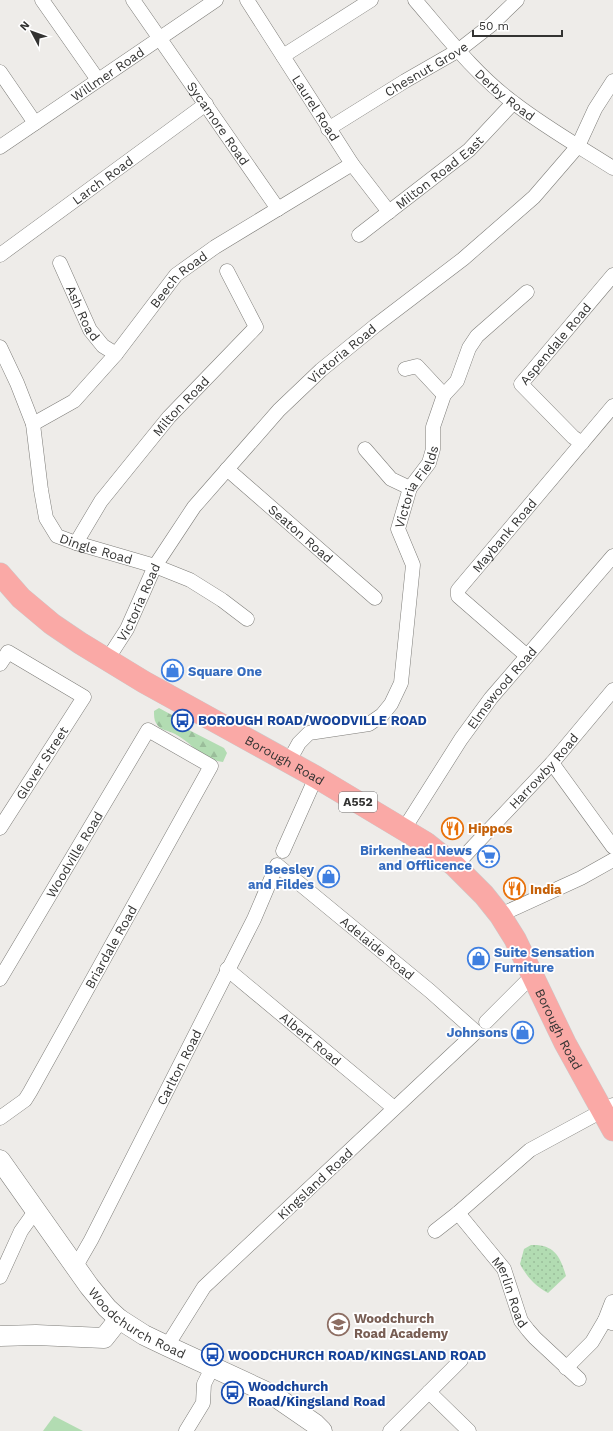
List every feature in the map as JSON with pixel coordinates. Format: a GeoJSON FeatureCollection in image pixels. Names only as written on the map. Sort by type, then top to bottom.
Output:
{"type":"FeatureCollection","features":[{"type":"Feature","properties":{"kind":"highway","name":"Borough Road"},"geometry":{"type":"LineString","coordinates":[[0,574],[21,598],[52,624],[107,660],[171,697],[289,761],[404,829],[426,843],[455,866],[484,895],[500,914],[514,939],[565,1043],[607,1108],[613,1130]]}},
{"type":"Feature","properties":{"kind":"street"},"geometry":{"type":"LineString","coordinates":[[42,0],[98,80]]}},
{"type":"Feature","properties":{"kind":"street","name":"Sycamore Road"},"geometry":{"type":"LineString","coordinates":[[134,0],[278,209]]}},
{"type":"Feature","properties":{"kind":"street","name":"Willmer Road"},"geometry":{"type":"LineString","coordinates":[[0,147],[216,0]]}},
{"type":"Feature","properties":{"kind":"street","name":"Laurel Road"},"geometry":{"type":"LineString","coordinates":[[247,0],[328,129],[352,164],[389,212]]}},
{"type":"Feature","properties":{"kind":"street"},"geometry":{"type":"LineString","coordinates":[[283,56],[371,0]]}},
{"type":"Feature","properties":{"kind":"street","name":"Derby Road"},"geometry":{"type":"LineString","coordinates":[[415,0],[485,78],[513,103],[613,168]]}},
{"type":"Feature","properties":{"kind":"street","name":"Chesnut Grove"},"geometry":{"type":"LineString","coordinates":[[328,129],[405,81],[459,50],[491,25],[517,0]]}},
{"type":"Feature","properties":{"kind":"street"},"geometry":{"type":"LineString","coordinates":[[0,72],[35,123]]}},
{"type":"Feature","properties":{"kind":"street","name":"Victoria Road"},"geometry":{"type":"LineString","coordinates":[[107,660],[127,628],[155,566],[194,507],[227,469],[279,410],[320,370],[462,259],[528,202],[578,146],[595,109],[613,81]]}},
{"type":"Feature","properties":{"kind":"street","name":"Milton Road East"},"geometry":{"type":"LineString","coordinates":[[359,236],[469,150],[513,103]]}},
{"type":"Feature","properties":{"kind":"street","name":"Larch Road"},"geometry":{"type":"LineString","coordinates":[[0,255],[206,104]]}},
{"type":"Feature","properties":{"kind":"street","name":"Beech Road"},"geometry":{"type":"LineString","coordinates":[[33,424],[74,401],[116,354],[176,275],[214,247],[352,164]]}},
{"type":"Feature","properties":{"kind":"street","name":"Ash Road"},"geometry":{"type":"LineString","coordinates":[[60,263],[90,330],[103,346],[116,354]]}},
{"type":"Feature","properties":{"kind":"street","name":"Milton Road"},"geometry":{"type":"LineString","coordinates":[[76,543],[101,501],[169,417],[256,327],[227,271]]}},
{"type":"Feature","properties":{"kind":"street","name":"Aspendale Road"},"geometry":{"type":"LineString","coordinates":[[582,443],[573,437],[521,384],[613,275]]}},
{"type":"Feature","properties":{"kind":"street","name":"Victoria Fields"},"geometry":{"type":"LineString","coordinates":[[289,761],[299,743],[310,733],[369,724],[382,715],[391,704],[401,683],[413,565],[398,528],[410,488],[429,462],[433,449],[434,427],[444,395],[457,381],[469,348],[477,336],[527,292]]}},
{"type":"Feature","properties":{"kind":"street","name":"Dingle Road"},"geometry":{"type":"LineString","coordinates":[[0,347],[33,424],[46,518],[57,536],[155,566],[190,580],[222,600],[247,619]]}},
{"type":"Feature","properties":{"kind":"street"},"geometry":{"type":"LineString","coordinates":[[405,369],[417,366],[444,395]]}},
{"type":"Feature","properties":{"kind":"street","name":"Maybank Road"},"geometry":{"type":"LineString","coordinates":[[528,656],[458,596],[458,590],[613,406]]}},
{"type":"Feature","properties":{"kind":"street"},"geometry":{"type":"LineString","coordinates":[[365,449],[391,479],[410,488]]}},
{"type":"Feature","properties":{"kind":"street","name":"Seaton Road"},"geometry":{"type":"LineString","coordinates":[[227,469],[376,598]]}},
{"type":"Feature","properties":{"kind":"street","name":"Elmswood Road"},"geometry":{"type":"LineString","coordinates":[[404,829],[461,739],[491,698],[613,556]]}},
{"type":"Feature","properties":{"kind":"street","name":"Glover Street"},"geometry":{"type":"LineString","coordinates":[[0,664],[8,652],[84,697],[0,828]]}},
{"type":"Feature","properties":{"kind":"street","name":"Harrowby Road"},"geometry":{"type":"LineString","coordinates":[[455,866],[552,763],[613,690]]}},
{"type":"Feature","properties":{"kind":"street","name":"Woodville Road"},"geometry":{"type":"LineString","coordinates":[[0,979],[148,730],[211,766]]}},
{"type":"Feature","properties":{"kind":"street"},"geometry":{"type":"LineString","coordinates":[[552,763],[613,847]]}},
{"type":"Feature","properties":{"kind":"street","name":"Briardale Road"},"geometry":{"type":"LineString","coordinates":[[0,1118],[25,1100],[30,1092],[211,766]]}},
{"type":"Feature","properties":{"kind":"street"},"geometry":{"type":"LineString","coordinates":[[283,851],[316,777]]}},
{"type":"Feature","properties":{"kind":"street"},"geometry":{"type":"LineString","coordinates":[[500,914],[581,878],[613,860]]}},
{"type":"Feature","properties":{"kind":"street","name":"Carlton Road"},"geometry":{"type":"LineString","coordinates":[[76,1266],[91,1240],[227,969],[254,919],[277,865]]}},
{"type":"Feature","properties":{"kind":"street","name":"Adelaide Road"},"geometry":{"type":"LineString","coordinates":[[277,865],[430,991],[476,1032]]}},
{"type":"Feature","properties":{"kind":"street","name":"Albert Road"},"geometry":{"type":"LineString","coordinates":[[227,969],[394,1108]]}},
{"type":"Feature","properties":{"kind":"street"},"geometry":{"type":"LineString","coordinates":[[486,1022],[532,976]]}},
{"type":"Feature","properties":{"kind":"street","name":"Kingsland Road"},"geometry":{"type":"LineString","coordinates":[[167,1346],[204,1288],[476,1032]]}},
{"type":"Feature","properties":{"kind":"street"},"geometry":{"type":"LineString","coordinates":[[435,1231],[458,1213],[530,1150],[607,1108]]}},
{"type":"Feature","properties":{"kind":"street","name":"Woodchurch Road"},"geometry":{"type":"LineString","coordinates":[[0,1160],[107,1308],[119,1319],[144,1335],[212,1368],[274,1395],[315,1424],[322,1431]]}},
{"type":"Feature","properties":{"kind":"street"},"geometry":{"type":"LineString","coordinates":[[0,1277],[21,1231],[36,1210]]}},
{"type":"Feature","properties":{"kind":"street","name":"Merlin Road"},"geometry":{"type":"LineString","coordinates":[[458,1213],[504,1270],[522,1321],[528,1330],[534,1338],[579,1379]]}},
{"type":"Feature","properties":{"kind":"street"},"geometry":{"type":"LineString","coordinates":[[566,1368],[592,1342],[609,1322],[612,1302]]}},
{"type":"Feature","properties":{"kind":"street"},"geometry":{"type":"LineString","coordinates":[[0,1336],[36,1335],[104,1338],[119,1319]]}},
{"type":"Feature","properties":{"kind":"street"},"geometry":{"type":"LineString","coordinates":[[390,1431],[461,1360]]}},
{"type":"Feature","properties":{"kind":"street"},"geometry":{"type":"LineString","coordinates":[[186,1431],[203,1402],[204,1384],[212,1368]]}},
{"type":"Feature","properties":{"kind":"street"},"geometry":{"type":"LineString","coordinates":[[429,1392],[469,1431]]}},
{"type":"Feature","properties":{"kind":"green space"},"geometry":{"type":"Polygon","coordinates":[[[159,708],[176,717],[185,728],[224,748],[227,753],[223,762],[202,754],[181,738],[160,728],[154,719],[154,711],[159,708]]]}},
{"type":"Feature","properties":{"kind":"green space"},"geometry":{"type":"Polygon","coordinates":[[[531,1245],[539,1245],[551,1249],[558,1257],[564,1269],[566,1276],[548,1293],[532,1281],[520,1264],[524,1249],[531,1245]]]}},
{"type":"Feature","properties":{"kind":"green space"},"geometry":{"type":"Polygon","coordinates":[[[54,1416],[83,1431],[43,1431],[54,1416]]]}},
{"type":"Feature","properties":{"kind":"place","name":"Square One"},"geometry":{"type":"Point","coordinates":[172,671]}},
{"type":"Feature","properties":{"kind":"place","name":"BOROUGH ROAD/WOODVILLE ROAD"},"geometry":{"type":"Point","coordinates":[183,720]}},
{"type":"Feature","properties":{"kind":"place","name":"Hippos"},"geometry":{"type":"Point","coordinates":[453,828]}},
{"type":"Feature","properties":{"kind":"place","name":"Birkenhead News and Offlicence"},"geometry":{"type":"Point","coordinates":[488,857]}},
{"type":"Feature","properties":{"kind":"place","name":"Beesley and Fildes"},"geometry":{"type":"Point","coordinates":[329,876]}},
{"type":"Feature","properties":{"kind":"place","name":"India"},"geometry":{"type":"Point","coordinates":[514,889]}},
{"type":"Feature","properties":{"kind":"place","name":"Suite Sensation Furniture"},"geometry":{"type":"Point","coordinates":[478,959]}},
{"type":"Feature","properties":{"kind":"place","name":"Johnsons"},"geometry":{"type":"Point","coordinates":[523,1032]}},
{"type":"Feature","properties":{"kind":"place","name":"Woodchurch Road Academy"},"geometry":{"type":"Point","coordinates":[339,1325]}},
{"type":"Feature","properties":{"kind":"place","name":"WOODCHURCH ROAD/KINGSLAND ROAD"},"geometry":{"type":"Point","coordinates":[212,1355]}},
{"type":"Feature","properties":{"kind":"place","name":"Woodchurch Road/Kingsland Road"},"geometry":{"type":"Point","coordinates":[233,1393]}}]}
